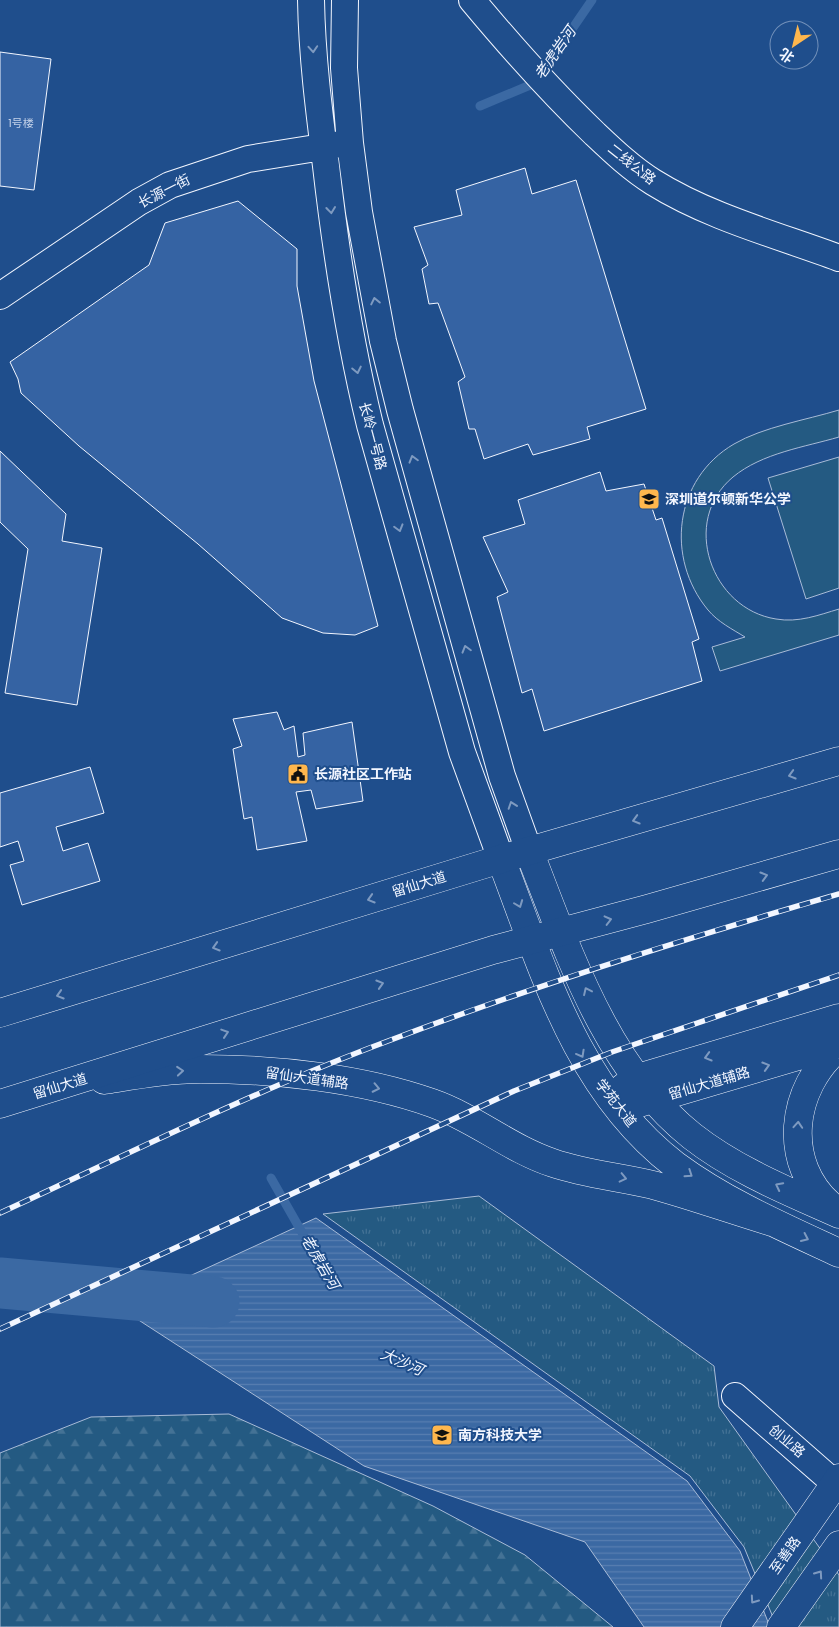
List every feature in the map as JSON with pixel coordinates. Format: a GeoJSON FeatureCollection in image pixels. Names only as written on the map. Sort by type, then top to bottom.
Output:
{"type":"FeatureCollection","features":[{"type":"Feature","properties":{"kind":"main road","name":"留仙大道"},"geometry":{"type":"LineString","coordinates":[[0,1013],[501,859],[839,761]]}},
{"type":"Feature","properties":{"kind":"main road"},"geometry":{"type":"LineString","coordinates":[[529,851],[561,932],[601,1018],[638,1078],[654,1099],[693,1137],[722,1156],[790,1192],[839,1213]]}},
{"type":"Feature","properties":{"kind":"main road","name":"留仙大道"},"geometry":{"type":"LineString","coordinates":[[0,1104],[62,1086],[250,1024],[532,940],[839,854]]}},
{"type":"Feature","properties":{"kind":"main road","name":"学苑大道"},"geometry":{"type":"LineString","coordinates":[[501,859],[572,1037],[589,1067],[619,1109],[650,1143],[676,1165],[707,1186],[772,1222],[839,1253]]}},
{"type":"Feature","properties":{"kind":"main road","name":"留仙大道辅路"},"geometry":{"type":"LineString","coordinates":[[839,1018],[638,1078],[623,1088],[618,1098],[619,1109],[839,1046]]}},
{"type":"Feature","properties":{"kind":"main road"},"geometry":{"type":"LineString","coordinates":[[839,1046],[819,1067],[809,1084],[798,1120],[797,1139],[804,1170],[812,1186],[822,1199],[839,1213]]}},
{"type":"Feature","properties":{"kind":"main road","name":"留仙大道辅路"},"geometry":{"type":"LineString","coordinates":[[62,1086],[153,1073],[200,1069],[255,1070],[313,1077],[377,1088],[431,1103],[464,1116],[537,1157],[575,1169],[654,1186],[772,1222]]}},
{"type":"Feature","properties":{"kind":"main road","name":"至善路"},"geometry":{"type":"LineString","coordinates":[[735,1627],[838,1483]]}},
{"type":"Feature","properties":{"kind":"main road"},"geometry":{"type":"LineString","coordinates":[[781,1627],[838,1547]]}},
{"type":"Feature","properties":{"kind":"street","name":"长岭一号路"},"geometry":{"type":"LineString","coordinates":[[311,0],[315,80],[323,147],[345,305],[370,425],[462,752],[501,859]]}},
{"type":"Feature","properties":{"kind":"street"},"geometry":{"type":"LineString","coordinates":[[345,0],[344,68],[350,143],[370,277],[400,410],[502,776],[529,851]]}},
{"type":"Feature","properties":{"kind":"street","name":"二线公路"},"geometry":{"type":"LineString","coordinates":[[472,0],[526,66],[553,94],[620,157],[652,182],[693,204],[839,258]]}},
{"type":"Feature","properties":{"kind":"street","name":"长源一街"},"geometry":{"type":"LineString","coordinates":[[0,296],[139,202],[170,185],[248,158],[350,143]]}},
{"type":"Feature","properties":{"kind":"street","name":"创业路"},"geometry":{"type":"LineString","coordinates":[[735,1396],[838,1483]]}},
{"type":"Feature","properties":{"kind":"green space"},"geometry":{"type":"Polygon","coordinates":[[[839,410],[839,437],[770,456],[744,469],[733,477],[717,495],[708,516],[706,539],[710,561],[720,581],[734,599],[753,612],[784,620],[808,618],[839,609],[839,635],[720,671],[712,647],[745,637],[716,618],[708,610],[694,589],[685,567],[682,544],[682,521],[688,498],[699,477],[714,459],[734,444],[771,428],[839,410]]]}},
{"type":"Feature","properties":{"kind":"green space"},"geometry":{"type":"Polygon","coordinates":[[[839,457],[839,588],[806,599],[768,478],[839,457]]]}},
{"type":"Feature","properties":{"kind":"green space"},"geometry":{"type":"Polygon","coordinates":[[[479,1196],[714,1366],[719,1407],[839,1575],[839,1627],[777,1627],[744,1547],[690,1476],[323,1214],[479,1196]]]}},
{"type":"Feature","properties":{"kind":"green space"},"geometry":{"type":"Polygon","coordinates":[[[229,1414],[433,1506],[525,1555],[613,1627],[0,1627],[0,1453],[91,1417],[229,1414]]]}},
{"type":"Feature","properties":{"kind":"water"},"geometry":{"type":"Polygon","coordinates":[[[316,1218],[687,1481],[740,1551],[770,1627],[644,1627],[585,1542],[364,1466],[120,1308],[316,1218]]]}},
{"type":"Feature","properties":{"kind":"building"},"geometry":{"type":"Polygon","coordinates":[[[0,52],[51,59],[34,190],[0,186],[0,52]]]}},
{"type":"Feature","properties":{"kind":"building"},"geometry":{"type":"Polygon","coordinates":[[[525,168],[532,194],[576,180],[646,409],[587,427],[590,439],[533,455],[528,444],[484,459],[475,429],[469,429],[458,382],[465,377],[438,303],[429,304],[422,269],[428,265],[414,227],[462,215],[456,190],[525,168]]]}},
{"type":"Feature","properties":{"kind":"building"},"geometry":{"type":"Polygon","coordinates":[[[238,201],[297,249],[297,286],[314,381],[378,626],[355,635],[323,633],[282,618],[198,544],[79,446],[21,393],[18,379],[10,362],[149,265],[165,223],[238,201]]]}},
{"type":"Feature","properties":{"kind":"building"},"geometry":{"type":"Polygon","coordinates":[[[0,451],[66,514],[62,541],[102,548],[77,705],[5,693],[28,549],[0,522],[0,451]]]}},
{"type":"Feature","properties":{"kind":"building"},"geometry":{"type":"Polygon","coordinates":[[[600,472],[606,491],[644,484],[656,520],[662,518],[699,639],[692,642],[702,681],[544,731],[532,689],[522,693],[497,597],[508,592],[483,537],[525,524],[518,500],[600,472]]]}},
{"type":"Feature","properties":{"kind":"building","name":"长源社区工作站"},"geometry":{"type":"Polygon","coordinates":[[[277,712],[284,730],[294,726],[298,757],[305,755],[303,733],[352,722],[363,801],[316,809],[311,790],[296,792],[307,841],[257,850],[252,817],[244,819],[233,749],[242,746],[233,719],[277,712]]]}},
{"type":"Feature","properties":{"kind":"building"},"geometry":{"type":"Polygon","coordinates":[[[90,767],[104,813],[56,827],[63,851],[88,843],[100,881],[22,905],[10,865],[24,861],[18,841],[0,847],[0,793],[90,767]]]}},
{"type":"Feature","properties":{"kind":"waterway","name":"老虎岩河"},"geometry":{"type":"LineString","coordinates":[[480,106],[535,83],[592,0]]}},
{"type":"Feature","properties":{"kind":"waterway","name":"老虎岩河"},"geometry":{"type":"LineString","coordinates":[[271,1178],[304,1236]]}},
{"type":"Feature","properties":{"kind":"waterway","name":"大沙河"},"geometry":{"type":"LineString","coordinates":[[0,1283],[214,1302]]}},
{"type":"Feature","properties":{"kind":"railway"},"geometry":{"type":"LineString","coordinates":[[0,1213],[241,1101],[388,1041],[612,963],[839,894]]}},
{"type":"Feature","properties":{"kind":"railway"},"geometry":{"type":"LineString","coordinates":[[0,1329],[514,1091],[612,1052],[839,975]]}},
{"type":"Feature","properties":{"kind":"place","name":"深圳道尔顿新华公学"},"geometry":{"type":"Point","coordinates":[649,499]}},
{"type":"Feature","properties":{"kind":"place","name":"长源社区工作站"},"geometry":{"type":"Point","coordinates":[298,774]}},
{"type":"Feature","properties":{"kind":"place","name":"南方科技大学"},"geometry":{"type":"Point","coordinates":[442,1435]}}]}
